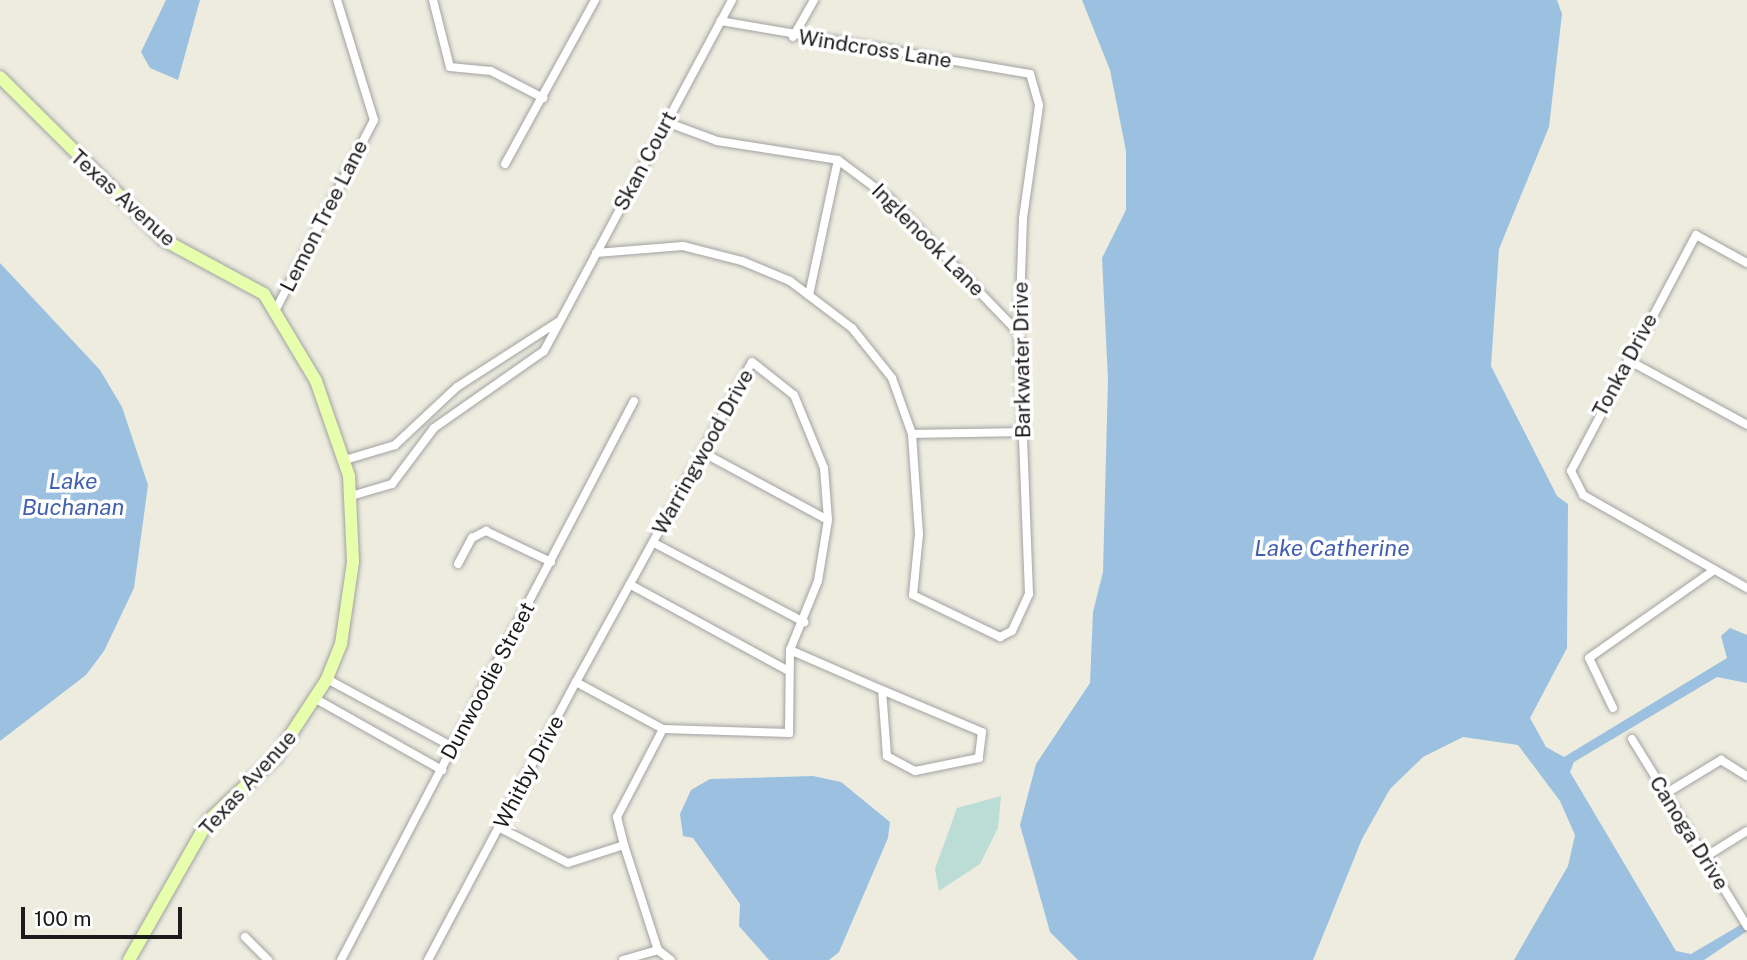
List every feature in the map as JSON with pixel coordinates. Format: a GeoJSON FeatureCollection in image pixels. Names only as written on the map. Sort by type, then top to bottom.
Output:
{"type":"FeatureCollection","features":[{"type":"Feature","properties":{"kind":"street","name":"Lemon Tree Lane"},"geometry":{"type":"LineString","coordinates":[[275,311],[374,120],[337,0]]}},
{"type":"Feature","properties":{"kind":"street"},"geometry":{"type":"LineString","coordinates":[[433,0],[450,67],[491,71],[543,98]]}},
{"type":"Feature","properties":{"kind":"street"},"geometry":{"type":"LineString","coordinates":[[505,164],[595,0]]}},
{"type":"Feature","properties":{"kind":"street","name":"Skan Court"},"geometry":{"type":"LineString","coordinates":[[351,496],[392,484],[434,428],[544,351],[732,0]]}},
{"type":"Feature","properties":{"kind":"street"},"geometry":{"type":"LineString","coordinates":[[793,37],[814,0]]}},
{"type":"Feature","properties":{"kind":"street","name":"Windcross Lane"},"geometry":{"type":"LineString","coordinates":[[721,21],[793,37],[1030,74]]}},
{"type":"Feature","properties":{"kind":"street","name":"Barkwater Drive"},"geometry":{"type":"LineString","coordinates":[[912,434],[919,534],[913,595],[1000,637],[1013,631],[1029,594],[1018,333],[1023,218],[1039,105],[1030,74]]}},
{"type":"Feature","properties":{"kind":"street","name":"Texas Avenue"},"geometry":{"type":"LineString","coordinates":[[0,77],[164,240],[252,282],[275,311],[316,381],[345,460],[351,496],[348,611],[327,680],[276,757],[208,821],[129,960]]}},
{"type":"Feature","properties":{"kind":"street","name":"Inglenook Lane"},"geometry":{"type":"LineString","coordinates":[[666,122],[717,141],[838,160],[889,198],[1018,333]]}},
{"type":"Feature","properties":{"kind":"street"},"geometry":{"type":"LineString","coordinates":[[809,295],[838,160]]}},
{"type":"Feature","properties":{"kind":"street","name":"Tonka Drive"},"geometry":{"type":"LineString","coordinates":[[1714,570],[1583,495],[1572,480],[1574,460],[1696,236],[1747,263]]}},
{"type":"Feature","properties":{"kind":"street"},"geometry":{"type":"LineString","coordinates":[[596,253],[683,246],[762,267],[809,295],[879,357],[912,434],[1022,432]]}},
{"type":"Feature","properties":{"kind":"street","name":"Skan Court"},"geometry":{"type":"LineString","coordinates":[[345,460],[395,445],[457,387],[558,323]]}},
{"type":"Feature","properties":{"kind":"street"},"geometry":{"type":"LineString","coordinates":[[1628,360],[1747,425]]}},
{"type":"Feature","properties":{"kind":"street","name":"Warringwood Drive"},"geometry":{"type":"LineString","coordinates":[[631,585],[752,362],[794,395],[817,442],[828,520],[804,622],[790,650],[787,670],[789,733],[663,729]]}},
{"type":"Feature","properties":{"kind":"street","name":"Dunwoodie Street"},"geometry":{"type":"LineString","coordinates":[[341,960],[634,401]]}},
{"type":"Feature","properties":{"kind":"street"},"geometry":{"type":"LineString","coordinates":[[702,452],[828,520]]}},
{"type":"Feature","properties":{"kind":"street"},"geometry":{"type":"LineString","coordinates":[[458,564],[472,538],[486,531],[551,562]]}},
{"type":"Feature","properties":{"kind":"street"},"geometry":{"type":"LineString","coordinates":[[654,543],[804,622]]}},
{"type":"Feature","properties":{"kind":"street"},"geometry":{"type":"LineString","coordinates":[[1613,708],[1589,658],[1714,570],[1747,588]]}},
{"type":"Feature","properties":{"kind":"street"},"geometry":{"type":"LineString","coordinates":[[631,585],[787,670]]}},
{"type":"Feature","properties":{"kind":"street","name":"Whitby Drive"},"geometry":{"type":"LineString","coordinates":[[428,960],[576,682],[631,585]]}},
{"type":"Feature","properties":{"kind":"street"},"geometry":{"type":"LineString","coordinates":[[790,650],[982,732],[979,758],[915,771],[887,756],[882,690]]}},
{"type":"Feature","properties":{"kind":"street"},"geometry":{"type":"LineString","coordinates":[[327,680],[453,747]]}},
{"type":"Feature","properties":{"kind":"street"},"geometry":{"type":"LineString","coordinates":[[576,682],[663,729],[617,817],[658,950],[671,960]]}},
{"type":"Feature","properties":{"kind":"street"},"geometry":{"type":"LineString","coordinates":[[316,699],[442,770]]}},
{"type":"Feature","properties":{"kind":"street","name":"Canoga Drive"},"geometry":{"type":"LineString","coordinates":[[1632,739],[1747,926]]}},
{"type":"Feature","properties":{"kind":"street"},"geometry":{"type":"LineString","coordinates":[[1665,794],[1721,761],[1747,776]]}},
{"type":"Feature","properties":{"kind":"street"},"geometry":{"type":"LineString","coordinates":[[500,828],[568,863],[624,845]]}},
{"type":"Feature","properties":{"kind":"street"},"geometry":{"type":"LineString","coordinates":[[1705,857],[1747,831]]}},
{"type":"Feature","properties":{"kind":"street"},"geometry":{"type":"LineString","coordinates":[[246,937],[268,960]]}},
{"type":"Feature","properties":{"kind":"street"},"geometry":{"type":"LineString","coordinates":[[623,960],[658,950]]}},
{"type":"Feature","properties":{"kind":"shaded area"},"geometry":{"type":"Polygon","coordinates":[[[1001,796],[998,828],[980,864],[939,891],[935,869],[957,808],[1001,796]]]}},
{"type":"Feature","properties":{"kind":"water"},"geometry":{"type":"Polygon","coordinates":[[[166,0],[200,0],[178,80],[150,68],[141,52],[166,0]]]}},
{"type":"Feature","properties":{"kind":"water","name":"Lake Catherine"},"geometry":{"type":"Polygon","coordinates":[[[1082,0],[1557,0],[1562,14],[1549,127],[1499,249],[1491,366],[1557,496],[1568,504],[1567,648],[1530,718],[1546,747],[1564,757],[1727,658],[1721,636],[1730,628],[1747,635],[1747,683],[1717,677],[1574,762],[1570,772],[1676,951],[1691,954],[1747,921],[1747,931],[1704,960],[1514,960],[1568,866],[1575,835],[1560,801],[1518,745],[1463,737],[1423,757],[1390,789],[1362,839],[1313,960],[1078,960],[1050,932],[1020,825],[1036,764],[1090,683],[1093,612],[1103,572],[1108,379],[1102,258],[1126,210],[1126,151],[1110,70],[1082,0]]]}},
{"type":"Feature","properties":{"kind":"water","name":"Lake Buchanan"},"geometry":{"type":"Polygon","coordinates":[[[0,263],[100,370],[122,407],[148,485],[134,588],[104,651],[86,675],[0,741],[0,263]]]}},
{"type":"Feature","properties":{"kind":"water"},"geometry":{"type":"Polygon","coordinates":[[[813,776],[841,782],[890,822],[888,838],[839,952],[829,960],[769,960],[739,926],[740,904],[693,838],[683,836],[680,814],[691,790],[710,779],[813,776]]]}}]}
